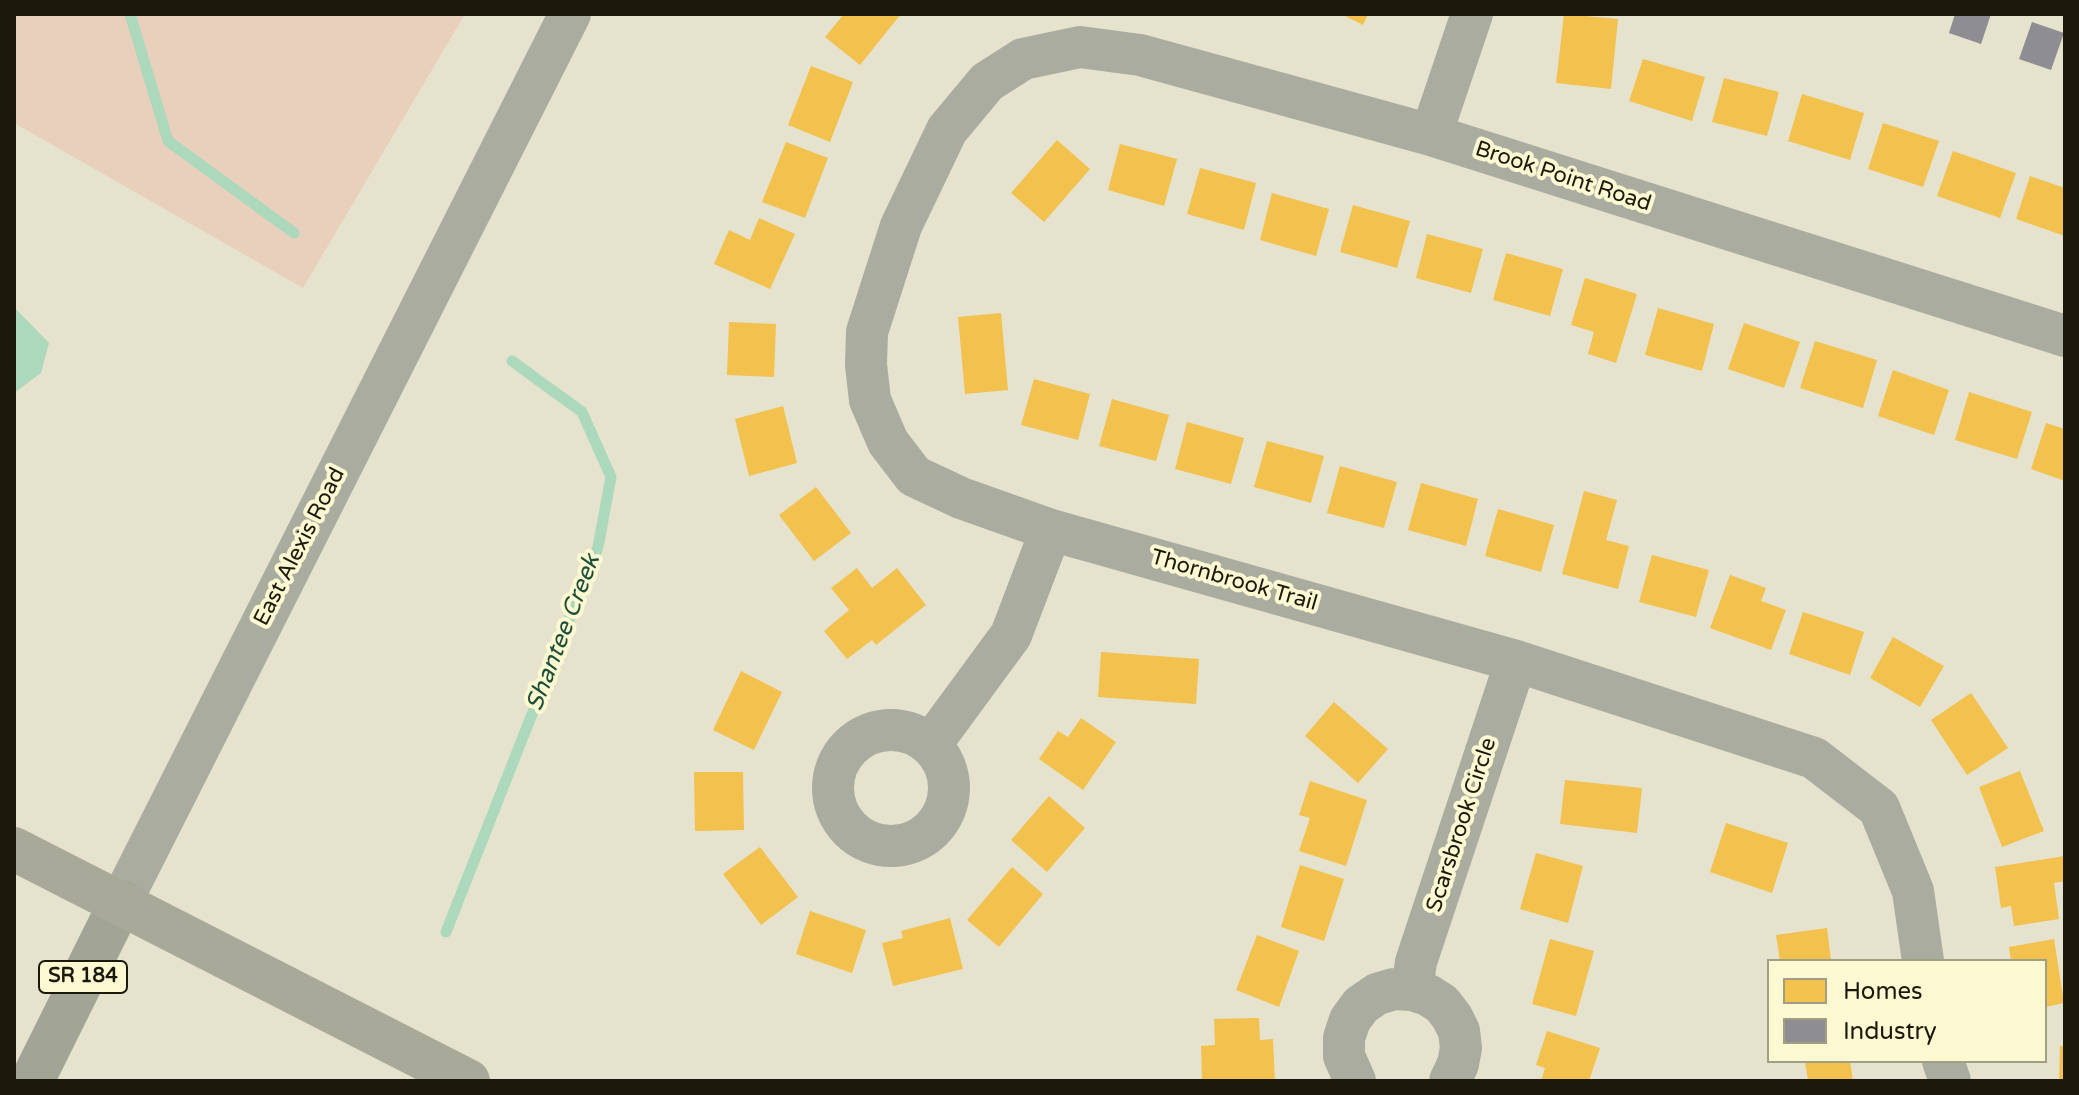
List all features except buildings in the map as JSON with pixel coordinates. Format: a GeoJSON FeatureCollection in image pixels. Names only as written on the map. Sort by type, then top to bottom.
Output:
{"type":"FeatureCollection","features":[{"type":"Feature","properties":{"kind":"highway"},"geometry":{"type":"LineString","coordinates":[[14,849],[468,1081]]}},
{"type":"Feature","properties":{"kind":"main road","name":"East Alexis Road"},"geometry":{"type":"LineString","coordinates":[[38,1067],[121,902]]}},
{"type":"Feature","properties":{"kind":"street","name":"East Alexis Road"},"geometry":{"type":"LineString","coordinates":[[121,902],[570,14]]}},
{"type":"Feature","properties":{"kind":"street"},"geometry":{"type":"LineString","coordinates":[[1431,135],[1472,14]]}},
{"type":"Feature","properties":{"kind":"street","name":"Brook Point Road"},"geometry":{"type":"LineString","coordinates":[[1054,52],[1080,47],[1140,55],[1431,135],[2065,336]]}},
{"type":"Feature","properties":{"kind":"street","name":"Thornbrook Trail"},"geometry":{"type":"LineString","coordinates":[[1054,52],[1023,59],[987,82],[947,130],[901,226],[867,332],[866,365],[870,400],[888,442],[914,476],[961,498],[1051,530],[1516,661],[1814,758],[1879,808],[1913,891],[1923,959]]}},
{"type":"Feature","properties":{"kind":"street"},"geometry":{"type":"LineString","coordinates":[[931,744],[1011,635],[1051,530]]}},
{"type":"Feature","properties":{"kind":"street","name":"Scarsbrook Circle"},"geometry":{"type":"LineString","coordinates":[[1412,990],[1416,962],[1516,661]]}},
{"type":"Feature","properties":{"kind":"street"},"geometry":{"type":"LineString","coordinates":[[1355,1081],[1344,1056],[1344,1038],[1350,1020],[1361,1005],[1377,994],[1394,989],[1428,995],[1442,1004],[1452,1017],[1459,1031],[1460,1056],[1450,1081]]}},
{"type":"Feature","properties":{"kind":"shaded area"},"geometry":{"type":"Polygon","coordinates":[[[14,14],[465,14],[303,288],[14,123],[14,14]]]}},
{"type":"Feature","properties":{"kind":"shaded area"},"geometry":{"type":"Polygon","coordinates":[[[14,307],[49,343],[41,373],[14,393],[14,307]]]}},
{"type":"Feature","properties":{"kind":"waterway","name":"Shantee Creek"},"geometry":{"type":"LineString","coordinates":[[130,14],[168,141],[294,233]]}},
{"type":"Feature","properties":{"kind":"waterway","name":"Shantee Creek"},"geometry":{"type":"LineString","coordinates":[[446,932],[598,547],[611,477],[582,412],[512,361]]}}]}
